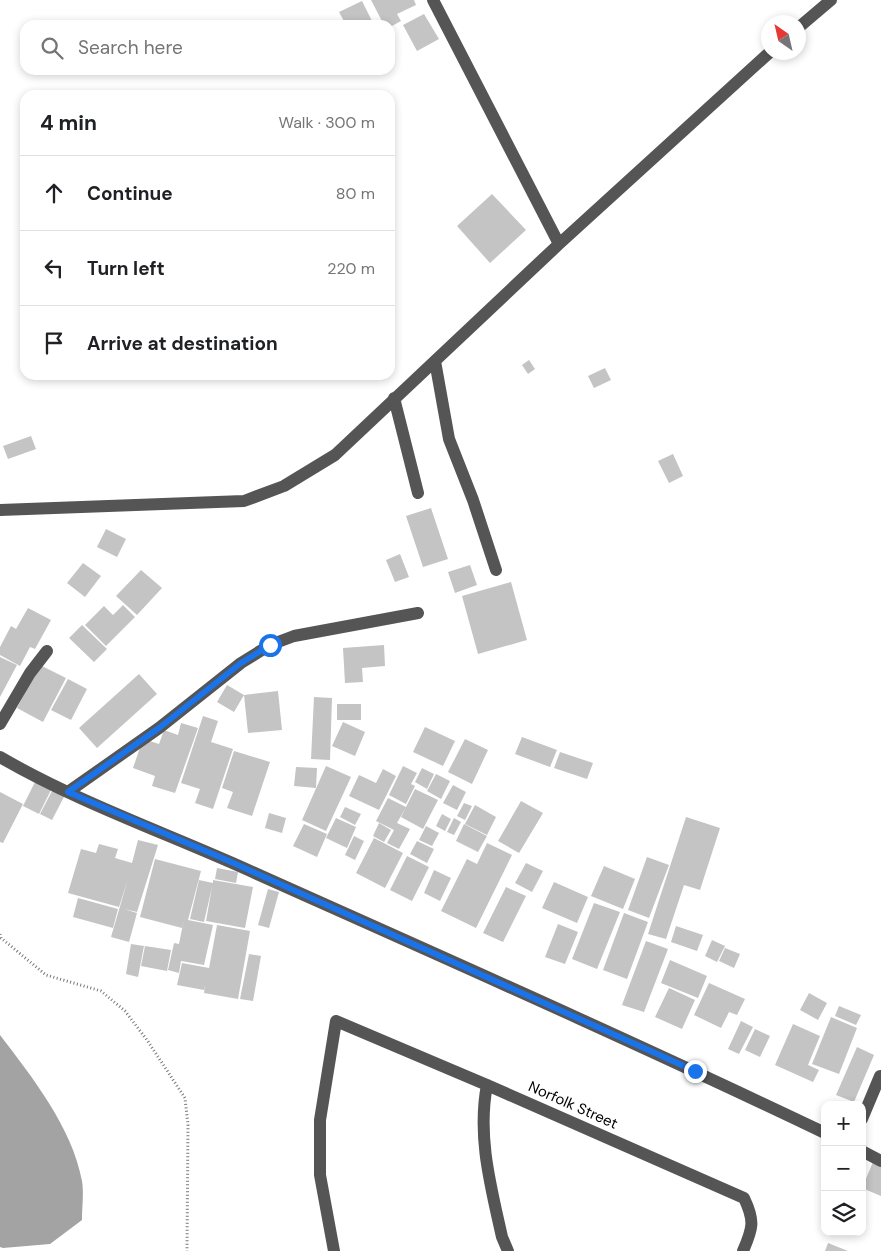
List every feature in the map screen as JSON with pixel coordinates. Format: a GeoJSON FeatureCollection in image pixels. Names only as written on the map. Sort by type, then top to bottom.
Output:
{"type":"FeatureCollection","features":[{"type":"Feature","properties":{"kind":"street"},"geometry":{"type":"LineString","coordinates":[[433,0],[559,244]]}},
{"type":"Feature","properties":{"kind":"street"},"geometry":{"type":"LineString","coordinates":[[806,21],[831,0]]}},
{"type":"Feature","properties":{"kind":"street"},"geometry":{"type":"LineString","coordinates":[[0,510],[244,501],[284,486],[335,456],[394,398],[559,244],[761,60]]}},
{"type":"Feature","properties":{"kind":"street"},"geometry":{"type":"LineString","coordinates":[[435,361],[449,440],[473,500],[496,570]]}},
{"type":"Feature","properties":{"kind":"street"},"geometry":{"type":"LineString","coordinates":[[394,398],[418,493]]}},
{"type":"Feature","properties":{"kind":"street"},"geometry":{"type":"LineString","coordinates":[[68,792],[159,728],[241,663],[270,645],[294,636],[418,613]]}},
{"type":"Feature","properties":{"kind":"street"},"geometry":{"type":"LineString","coordinates":[[0,724],[30,673],[47,651]]}},
{"type":"Feature","properties":{"kind":"street"},"geometry":{"type":"LineString","coordinates":[[0,757],[68,792],[229,861],[659,1054],[821,1131]]}},
{"type":"Feature","properties":{"kind":"street","name":"Norfolk Street"},"geometry":{"type":"LineString","coordinates":[[334,1251],[320,1175],[320,1120],[336,1021],[744,1198],[752,1214],[751,1233],[743,1251]]}},
{"type":"Feature","properties":{"kind":"street"},"geometry":{"type":"LineString","coordinates":[[866,1109],[880,1076]]}},
{"type":"Feature","properties":{"kind":"street"},"geometry":{"type":"LineString","coordinates":[[487,1085],[484,1100],[483,1138],[502,1238],[508,1251]]}},
{"type":"Feature","properties":{"kind":"street"},"geometry":{"type":"LineString","coordinates":[[866,1153],[881,1160]]}},
{"type":"Feature","properties":{"kind":"path"},"geometry":{"type":"LineString","coordinates":[[0,934],[1,938],[46,975],[101,990],[125,1011],[147,1040],[184,1098],[188,1126],[187,1251]]}},
{"type":"Feature","properties":{"kind":"shaded area"},"geometry":{"type":"Polygon","coordinates":[[[0,1035],[37,1085],[60,1122],[77,1161],[82,1181],[82,1220],[50,1244],[0,1247],[0,1035]]]}},
{"type":"Feature","properties":{"kind":"building"},"geometry":{"type":"Polygon","coordinates":[[[371,0],[414,0],[416,5],[397,14],[401,21],[395,24],[395,20],[381,20],[371,0]]]}},
{"type":"Feature","properties":{"kind":"building"},"geometry":{"type":"Polygon","coordinates":[[[362,1],[372,20],[343,20],[339,12],[362,1]]]}},
{"type":"Feature","properties":{"kind":"building"},"geometry":{"type":"Polygon","coordinates":[[[424,14],[439,39],[417,51],[403,25],[424,14]]]}},
{"type":"Feature","properties":{"kind":"building"},"geometry":{"type":"Polygon","coordinates":[[[492,194],[526,230],[490,263],[457,226],[492,194]]]}},
{"type":"Feature","properties":{"kind":"building"},"geometry":{"type":"Polygon","coordinates":[[[529,360],[535,369],[528,374],[522,365],[529,360]]]}},
{"type":"Feature","properties":{"kind":"building"},"geometry":{"type":"Polygon","coordinates":[[[605,368],[611,380],[594,388],[588,376],[605,368]]]}},
{"type":"Feature","properties":{"kind":"building"},"geometry":{"type":"Polygon","coordinates":[[[31,436],[36,449],[8,459],[3,446],[31,436]]]}},
{"type":"Feature","properties":{"kind":"building"},"geometry":{"type":"Polygon","coordinates":[[[673,454],[683,476],[669,483],[658,461],[673,454]]]}},
{"type":"Feature","properties":{"kind":"building"},"geometry":{"type":"Polygon","coordinates":[[[431,508],[448,559],[423,567],[406,516],[431,508]]]}},
{"type":"Feature","properties":{"kind":"building"},"geometry":{"type":"Polygon","coordinates":[[[106,529],[126,539],[117,557],[97,547],[106,529]]]}},
{"type":"Feature","properties":{"kind":"building"},"geometry":{"type":"Polygon","coordinates":[[[400,554],[409,577],[395,582],[386,560],[400,554]]]}},
{"type":"Feature","properties":{"kind":"building"},"geometry":{"type":"Polygon","coordinates":[[[83,563],[101,576],[85,597],[67,583],[83,563]]]}},
{"type":"Feature","properties":{"kind":"building"},"geometry":{"type":"Polygon","coordinates":[[[470,565],[477,585],[455,593],[448,572],[470,565]]]}},
{"type":"Feature","properties":{"kind":"building"},"geometry":{"type":"Polygon","coordinates":[[[141,570],[162,588],[137,615],[116,596],[141,570]]]}},
{"type":"Feature","properties":{"kind":"building"},"geometry":{"type":"Polygon","coordinates":[[[511,582],[527,640],[478,654],[462,596],[511,582]]]}},
{"type":"Feature","properties":{"kind":"building"},"geometry":{"type":"Polygon","coordinates":[[[123,605],[135,617],[106,646],[85,625],[104,606],[113,615],[123,605]]]}},
{"type":"Feature","properties":{"kind":"building"},"geometry":{"type":"Polygon","coordinates":[[[28,608],[51,620],[35,649],[30,647],[20,666],[0,655],[0,647],[11,626],[16,629],[28,608]]]}},
{"type":"Feature","properties":{"kind":"building"},"geometry":{"type":"Polygon","coordinates":[[[82,625],[107,649],[94,662],[69,638],[82,625]]]}},
{"type":"Feature","properties":{"kind":"building"},"geometry":{"type":"Polygon","coordinates":[[[384,645],[385,666],[362,668],[363,682],[345,683],[343,648],[384,645]]]}},
{"type":"Feature","properties":{"kind":"building"},"geometry":{"type":"Polygon","coordinates":[[[0,657],[17,665],[0,697],[0,657]]]}},
{"type":"Feature","properties":{"kind":"building"},"geometry":{"type":"Polygon","coordinates":[[[40,665],[66,678],[43,722],[17,708],[40,665]]]}},
{"type":"Feature","properties":{"kind":"building"},"geometry":{"type":"Polygon","coordinates":[[[139,674],[157,694],[97,748],[79,728],[139,674]]]}},
{"type":"Feature","properties":{"kind":"building"},"geometry":{"type":"Polygon","coordinates":[[[68,679],[87,689],[71,720],[51,710],[68,679]]]}},
{"type":"Feature","properties":{"kind":"building"},"geometry":{"type":"Polygon","coordinates":[[[227,685],[244,695],[234,712],[217,702],[227,685]]]}},
{"type":"Feature","properties":{"kind":"building"},"geometry":{"type":"Polygon","coordinates":[[[278,691],[282,730],[248,733],[244,695],[278,691]]]}},
{"type":"Feature","properties":{"kind":"building"},"geometry":{"type":"Polygon","coordinates":[[[314,697],[332,698],[330,760],[311,759],[314,697]]]}},
{"type":"Feature","properties":{"kind":"building"},"geometry":{"type":"Polygon","coordinates":[[[337,704],[361,704],[361,720],[337,720],[337,704]]]}},
{"type":"Feature","properties":{"kind":"building"},"geometry":{"type":"Polygon","coordinates":[[[203,716],[218,721],[211,742],[233,749],[213,809],[195,803],[200,789],[181,783],[203,716]]]}},
{"type":"Feature","properties":{"kind":"building"},"geometry":{"type":"Polygon","coordinates":[[[343,722],[365,732],[355,756],[332,746],[343,722]]]}},
{"type":"Feature","properties":{"kind":"building"},"geometry":{"type":"Polygon","coordinates":[[[181,723],[198,728],[175,793],[152,786],[155,776],[133,768],[143,739],[159,744],[164,730],[178,735],[181,723]]]}},
{"type":"Feature","properties":{"kind":"building"},"geometry":{"type":"Polygon","coordinates":[[[425,727],[455,741],[443,766],[413,752],[425,727]]]}},
{"type":"Feature","properties":{"kind":"building"},"geometry":{"type":"Polygon","coordinates":[[[522,737],[557,750],[550,767],[515,754],[522,737]]]}},
{"type":"Feature","properties":{"kind":"building"},"geometry":{"type":"Polygon","coordinates":[[[465,739],[488,750],[472,784],[448,772],[465,739]]]}},
{"type":"Feature","properties":{"kind":"building"},"geometry":{"type":"Polygon","coordinates":[[[234,751],[270,762],[252,816],[227,808],[233,792],[222,788],[234,751]]]}},
{"type":"Feature","properties":{"kind":"building"},"geometry":{"type":"Polygon","coordinates":[[[560,752],[593,763],[587,779],[554,768],[560,752]]]}},
{"type":"Feature","properties":{"kind":"building"},"geometry":{"type":"Polygon","coordinates":[[[326,766],[351,777],[326,831],[302,820],[326,766]]]}},
{"type":"Feature","properties":{"kind":"building"},"geometry":{"type":"Polygon","coordinates":[[[403,766],[417,773],[411,784],[415,786],[406,804],[389,795],[403,766]]]}},
{"type":"Feature","properties":{"kind":"building"},"geometry":{"type":"Polygon","coordinates":[[[296,767],[317,768],[316,788],[294,786],[296,767]]]}},
{"type":"Feature","properties":{"kind":"building"},"geometry":{"type":"Polygon","coordinates":[[[422,768],[434,774],[427,789],[415,782],[422,768]]]}},
{"type":"Feature","properties":{"kind":"building"},"geometry":{"type":"Polygon","coordinates":[[[383,769],[396,776],[379,810],[349,796],[359,775],[376,783],[383,769]]]}},
{"type":"Feature","properties":{"kind":"building"},"geometry":{"type":"Polygon","coordinates":[[[436,774],[450,781],[441,799],[427,791],[436,774]]]}},
{"type":"Feature","properties":{"kind":"building"},"geometry":{"type":"Polygon","coordinates":[[[36,780],[52,788],[39,814],[23,806],[36,780]]]}},
{"type":"Feature","properties":{"kind":"building"},"geometry":{"type":"Polygon","coordinates":[[[453,785],[466,792],[457,810],[443,803],[453,785]]]}},
{"type":"Feature","properties":{"kind":"building"},"geometry":{"type":"Polygon","coordinates":[[[53,789],[65,795],[52,820],[40,814],[53,789]]]}},
{"type":"Feature","properties":{"kind":"building"},"geometry":{"type":"Polygon","coordinates":[[[415,789],[438,800],[423,829],[401,817],[415,789]]]}},
{"type":"Feature","properties":{"kind":"building"},"geometry":{"type":"Polygon","coordinates":[[[0,792],[23,804],[3,843],[0,842],[0,792]]]}},
{"type":"Feature","properties":{"kind":"building"},"geometry":{"type":"Polygon","coordinates":[[[388,798],[406,807],[397,823],[410,829],[399,849],[387,843],[394,830],[376,821],[388,798]]]}},
{"type":"Feature","properties":{"kind":"building"},"geometry":{"type":"Polygon","coordinates":[[[521,801],[543,813],[519,853],[498,841],[521,801]]]}},
{"type":"Feature","properties":{"kind":"building"},"geometry":{"type":"Polygon","coordinates":[[[464,803],[472,806],[465,820],[457,816],[464,803]]]}},
{"type":"Feature","properties":{"kind":"building"},"geometry":{"type":"Polygon","coordinates":[[[475,805],[496,817],[487,835],[465,824],[475,805]]]}},
{"type":"Feature","properties":{"kind":"building"},"geometry":{"type":"Polygon","coordinates":[[[345,807],[361,814],[355,825],[340,817],[345,807]]]}},
{"type":"Feature","properties":{"kind":"building"},"geometry":{"type":"Polygon","coordinates":[[[269,813],[286,818],[282,833],[265,828],[269,813]]]}},
{"type":"Feature","properties":{"kind":"building"},"geometry":{"type":"Polygon","coordinates":[[[442,814],[451,819],[445,831],[436,826],[442,814]]]}},
{"type":"Feature","properties":{"kind":"building"},"geometry":{"type":"Polygon","coordinates":[[[686,817],[720,828],[700,890],[684,885],[666,939],[648,934],[686,817]]]}},
{"type":"Feature","properties":{"kind":"building"},"geometry":{"type":"Polygon","coordinates":[[[336,818],[356,827],[347,848],[326,838],[336,818]]]}},
{"type":"Feature","properties":{"kind":"building"},"geometry":{"type":"Polygon","coordinates":[[[454,818],[461,822],[454,835],[447,832],[454,818]]]}},
{"type":"Feature","properties":{"kind":"building"},"geometry":{"type":"Polygon","coordinates":[[[379,823],[391,830],[384,842],[373,836],[379,823]]]}},
{"type":"Feature","properties":{"kind":"building"},"geometry":{"type":"Polygon","coordinates":[[[304,824],[327,834],[317,857],[293,846],[304,824]]]}},
{"type":"Feature","properties":{"kind":"building"},"geometry":{"type":"Polygon","coordinates":[[[464,824],[487,836],[478,852],[456,841],[464,824]]]}},
{"type":"Feature","properties":{"kind":"building"},"geometry":{"type":"Polygon","coordinates":[[[426,826],[439,833],[432,846],[419,840],[426,826]]]}},
{"type":"Feature","properties":{"kind":"building"},"geometry":{"type":"Polygon","coordinates":[[[354,836],[364,841],[355,860],[345,855],[354,836]]]}},
{"type":"Feature","properties":{"kind":"building"},"geometry":{"type":"Polygon","coordinates":[[[374,838],[403,853],[385,888],[356,873],[374,838]]]}},
{"type":"Feature","properties":{"kind":"building"},"geometry":{"type":"Polygon","coordinates":[[[138,840],[158,845],[137,912],[124,909],[137,913],[129,942],[111,937],[128,879],[119,907],[68,893],[81,849],[96,853],[99,844],[118,849],[115,858],[132,863],[138,840]]]}},
{"type":"Feature","properties":{"kind":"building"},"geometry":{"type":"Polygon","coordinates":[[[417,841],[434,849],[427,863],[410,854],[417,841]]]}},
{"type":"Feature","properties":{"kind":"building"},"geometry":{"type":"Polygon","coordinates":[[[487,843],[512,855],[476,928],[441,911],[467,859],[477,864],[487,843]]]}},
{"type":"Feature","properties":{"kind":"building"},"geometry":{"type":"Polygon","coordinates":[[[407,856],[429,867],[412,901],[390,890],[407,856]]]}},
{"type":"Feature","properties":{"kind":"building"},"geometry":{"type":"Polygon","coordinates":[[[647,857],[669,865],[649,918],[628,910],[647,857]]]}},
{"type":"Feature","properties":{"kind":"building"},"geometry":{"type":"Polygon","coordinates":[[[155,859],[201,871],[188,920],[213,925],[204,965],[181,961],[179,973],[168,970],[174,943],[179,944],[184,919],[182,928],[140,917],[155,859]]]}},
{"type":"Feature","properties":{"kind":"building"},"geometry":{"type":"Polygon","coordinates":[[[526,863],[543,871],[532,892],[515,883],[526,863]]]}},
{"type":"Feature","properties":{"kind":"building"},"geometry":{"type":"Polygon","coordinates":[[[604,866],[635,879],[623,909],[591,896],[604,866]]]}},
{"type":"Feature","properties":{"kind":"building"},"geometry":{"type":"Polygon","coordinates":[[[217,868],[238,872],[236,883],[215,879],[217,868]]]}},
{"type":"Feature","properties":{"kind":"building"},"geometry":{"type":"Polygon","coordinates":[[[434,870],[451,878],[440,901],[424,893],[434,870]]]}},
{"type":"Feature","properties":{"kind":"building"},"geometry":{"type":"Polygon","coordinates":[[[199,880],[213,883],[213,880],[253,887],[245,928],[206,921],[212,887],[204,922],[190,919],[199,880]]]}},
{"type":"Feature","properties":{"kind":"building"},"geometry":{"type":"Polygon","coordinates":[[[554,882],[588,897],[577,923],[542,908],[554,882]]]}},
{"type":"Feature","properties":{"kind":"building"},"geometry":{"type":"Polygon","coordinates":[[[506,887],[526,896],[503,942],[483,933],[506,887]]]}},
{"type":"Feature","properties":{"kind":"building"},"geometry":{"type":"Polygon","coordinates":[[[268,889],[279,892],[269,928],[258,925],[268,889]]]}},
{"type":"Feature","properties":{"kind":"building"},"geometry":{"type":"Polygon","coordinates":[[[78,898],[118,909],[113,928],[73,917],[78,898]]]}},
{"type":"Feature","properties":{"kind":"building"},"geometry":{"type":"Polygon","coordinates":[[[594,903],[620,912],[597,969],[572,959],[594,903]]]}},
{"type":"Feature","properties":{"kind":"building"},"geometry":{"type":"Polygon","coordinates":[[[624,913],[648,922],[627,979],[603,970],[624,913]]]}},
{"type":"Feature","properties":{"kind":"building"},"geometry":{"type":"Polygon","coordinates":[[[558,924],[578,932],[565,964],[545,957],[558,924]]]}},
{"type":"Feature","properties":{"kind":"building"},"geometry":{"type":"Polygon","coordinates":[[[217,925],[250,931],[238,999],[204,993],[205,985],[204,990],[177,985],[182,963],[209,968],[217,925]]]}},
{"type":"Feature","properties":{"kind":"building"},"geometry":{"type":"Polygon","coordinates":[[[676,926],[703,935],[697,951],[671,942],[676,926]]]}},
{"type":"Feature","properties":{"kind":"building"},"geometry":{"type":"Polygon","coordinates":[[[712,940],[725,946],[717,962],[705,956],[712,940]]]}},
{"type":"Feature","properties":{"kind":"building"},"geometry":{"type":"Polygon","coordinates":[[[646,941],[668,949],[644,1012],[622,1005],[646,941]]]}},
{"type":"Feature","properties":{"kind":"building"},"geometry":{"type":"Polygon","coordinates":[[[131,944],[144,946],[138,977],[126,974],[131,944]]]}},
{"type":"Feature","properties":{"kind":"building"},"geometry":{"type":"Polygon","coordinates":[[[145,946],[171,950],[167,971],[141,966],[145,946]]]}},
{"type":"Feature","properties":{"kind":"building"},"geometry":{"type":"Polygon","coordinates":[[[725,948],[740,954],[734,968],[719,961],[725,948]]]}},
{"type":"Feature","properties":{"kind":"building"},"geometry":{"type":"Polygon","coordinates":[[[249,954],[261,956],[253,1001],[240,999],[249,954]]]}},
{"type":"Feature","properties":{"kind":"building"},"geometry":{"type":"Polygon","coordinates":[[[670,960],[707,976],[698,998],[661,983],[670,960]]]}},
{"type":"Feature","properties":{"kind":"building"},"geometry":{"type":"Polygon","coordinates":[[[709,983],[745,999],[737,1015],[729,1012],[721,1028],[694,1015],[709,983]]]}},
{"type":"Feature","properties":{"kind":"building"},"geometry":{"type":"Polygon","coordinates":[[[669,988],[695,1000],[682,1029],[655,1017],[669,988]]]}},
{"type":"Feature","properties":{"kind":"building"},"geometry":{"type":"Polygon","coordinates":[[[809,993],[827,1003],[818,1020],[800,1010],[809,993]]]}},
{"type":"Feature","properties":{"kind":"building"},"geometry":{"type":"Polygon","coordinates":[[[839,1006],[861,1015],[856,1025],[835,1016],[839,1006]]]}},
{"type":"Feature","properties":{"kind":"building"},"geometry":{"type":"Polygon","coordinates":[[[831,1017],[857,1028],[839,1074],[812,1064],[831,1017]]]}},
{"type":"Feature","properties":{"kind":"building"},"geometry":{"type":"Polygon","coordinates":[[[741,1021],[753,1027],[739,1054],[728,1049],[741,1021]]]}},
{"type":"Feature","properties":{"kind":"building"},"geometry":{"type":"Polygon","coordinates":[[[793,1024],[820,1036],[808,1065],[819,1070],[813,1082],[775,1065],[793,1024]]]}},
{"type":"Feature","properties":{"kind":"building"},"geometry":{"type":"Polygon","coordinates":[[[755,1029],[770,1036],[760,1057],[745,1050],[755,1029]]]}},
{"type":"Feature","properties":{"kind":"building"},"geometry":{"type":"Polygon","coordinates":[[[857,1047],[874,1055],[854,1101],[836,1095],[857,1047]]]}},
{"type":"Feature","properties":{"kind":"building"},"geometry":{"type":"Polygon","coordinates":[[[873,1162],[881,1166],[881,1196],[866,1190],[866,1179],[873,1162]]]}},
{"type":"Feature","properties":{"kind":"building"},"geometry":{"type":"Polygon","coordinates":[[[828,1243],[848,1251],[825,1251],[828,1243]]]}},
{"type":"Feature","properties":{"kind":"route"},"geometry":{"type":"LineString","coordinates":[[270,645],[241,663],[159,728],[68,792],[229,861],[695,1071]]}}]}
